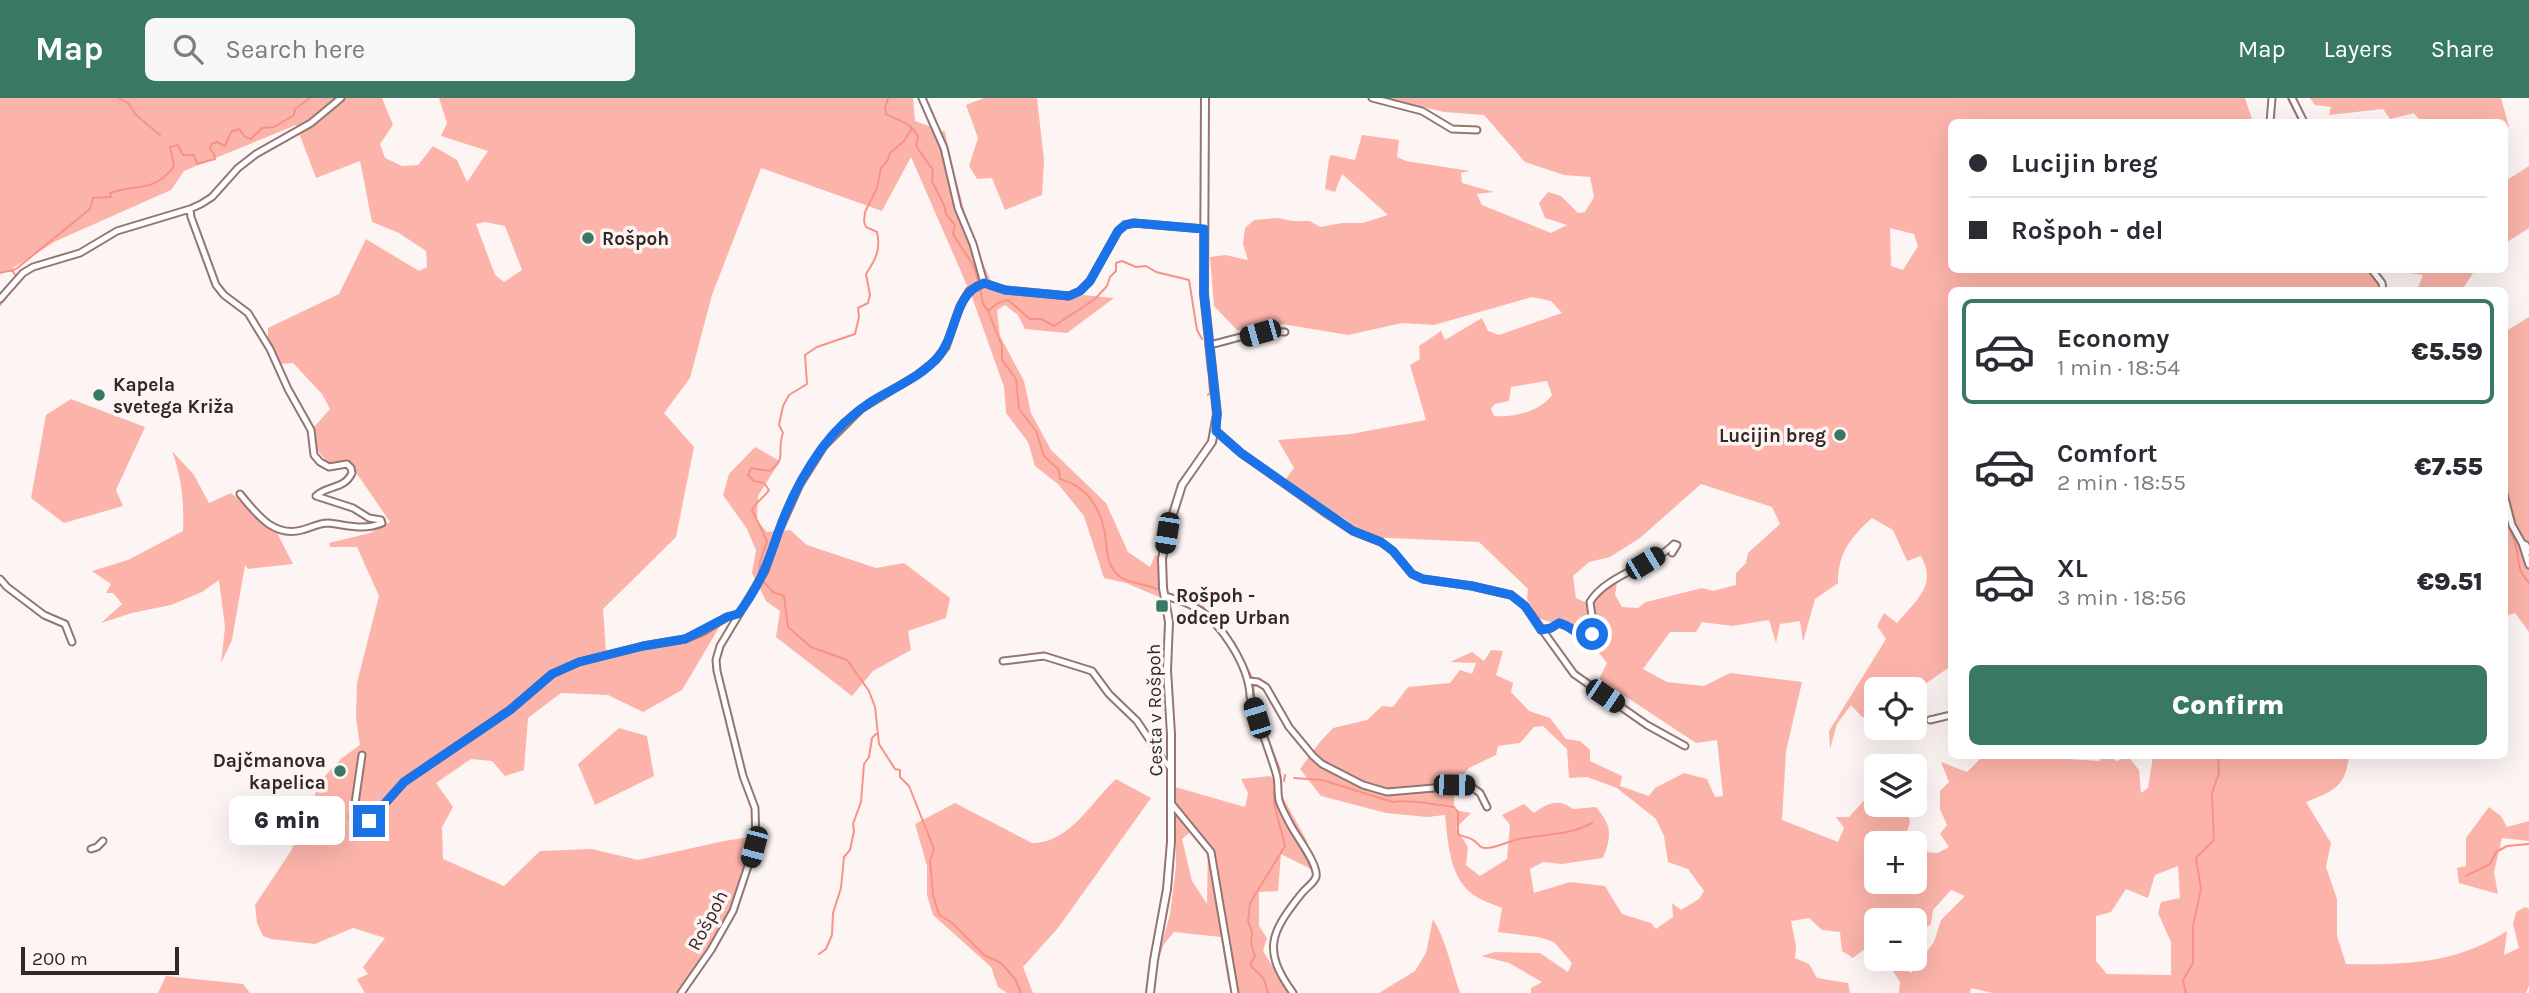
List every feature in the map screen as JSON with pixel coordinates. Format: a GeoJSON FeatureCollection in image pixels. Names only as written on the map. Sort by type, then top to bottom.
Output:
{"type":"FeatureCollection","features":[{"type":"Feature","properties":{"kind":"street"},"geometry":{"type":"LineString","coordinates":[[0,299],[23,273],[33,267],[80,253],[117,231],[190,209],[212,197],[238,168],[256,154],[311,122],[341,98]]}},
{"type":"Feature","properties":{"kind":"street"},"geometry":{"type":"LineString","coordinates":[[922,98],[944,148],[958,208],[974,244],[980,284],[1005,290],[1069,296],[1080,291],[1090,281],[1118,231],[1125,225],[1134,223],[1204,229]]}},
{"type":"Feature","properties":{"kind":"street"},"geometry":{"type":"LineString","coordinates":[[1205,98],[1207,150],[1204,294],[1217,414],[1216,431],[1241,453],[1344,526],[1381,542],[1393,551],[1412,574],[1423,579],[1511,595],[1525,606],[1574,674],[1647,725],[1685,746]]}},
{"type":"Feature","properties":{"kind":"street"},"geometry":{"type":"LineString","coordinates":[[1372,98],[1422,111],[1452,129],[1476,130]]}},
{"type":"Feature","properties":{"kind":"street"},"geometry":{"type":"LineString","coordinates":[[2270,119],[2272,98]]}},
{"type":"Feature","properties":{"kind":"street"},"geometry":{"type":"LineString","coordinates":[[2292,98],[2302,119]]}},
{"type":"Feature","properties":{"kind":"street"},"geometry":{"type":"LineString","coordinates":[[190,209],[216,285],[224,295],[248,313],[270,349],[311,430],[316,458],[329,467],[346,464],[351,468],[352,473],[347,482],[319,492],[316,496],[353,508],[369,518],[381,520],[382,523],[358,528],[324,523],[296,532],[282,532],[265,522],[240,494]]}},
{"type":"Feature","properties":{"kind":"street","name":"Rošpoh"},"geometry":{"type":"LineString","coordinates":[[681,993],[711,950],[733,911],[755,842],[755,808],[743,776],[716,665],[720,646],[765,571],[778,533],[800,484],[824,446],[861,409],[917,375],[936,360],[946,347],[963,300],[969,291],[980,284]]}},
{"type":"Feature","properties":{"kind":"street"},"geometry":{"type":"LineString","coordinates":[[1210,345],[1260,333],[1285,332]]}},
{"type":"Feature","properties":{"kind":"street","name":"Cesta v Rošpoh"},"geometry":{"type":"LineString","coordinates":[[1150,993],[1170,866],[1167,670],[1169,622],[1163,559],[1182,485],[1212,442],[1216,431]]}},
{"type":"Feature","properties":{"kind":"street"},"geometry":{"type":"LineString","coordinates":[[2508,510],[2529,565]]}},
{"type":"Feature","properties":{"kind":"street"},"geometry":{"type":"LineString","coordinates":[[2522,543],[2529,552]]}},
{"type":"Feature","properties":{"kind":"street"},"geometry":{"type":"LineString","coordinates":[[1541,630],[1559,623],[1570,626],[1589,641],[1593,623],[1590,602],[1594,595],[1622,575],[1674,544],[1677,545],[1672,553]]}},
{"type":"Feature","properties":{"kind":"street"},"geometry":{"type":"LineString","coordinates":[[0,579],[44,615],[65,624],[69,628],[72,642]]}},
{"type":"Feature","properties":{"kind":"street"},"geometry":{"type":"LineString","coordinates":[[1165,596],[1197,608],[1241,661],[1250,681],[1250,696],[1279,783],[1278,798],[1296,837],[1311,858],[1317,875],[1281,922],[1274,942],[1273,958],[1280,975],[1293,993]]}},
{"type":"Feature","properties":{"kind":"street"},"geometry":{"type":"LineString","coordinates":[[362,755],[354,809],[356,828],[366,825],[404,782],[510,710],[552,674],[579,662],[685,639],[738,614]]}},
{"type":"Feature","properties":{"kind":"street"},"geometry":{"type":"LineString","coordinates":[[1003,662],[1044,656],[1092,671],[1109,694],[1137,721],[1170,767]]}},
{"type":"Feature","properties":{"kind":"street"},"geometry":{"type":"LineString","coordinates":[[1250,681],[1266,687],[1289,727],[1312,757],[1322,764],[1363,785],[1387,792],[1469,785],[1480,793],[1488,807]]}},
{"type":"Feature","properties":{"kind":"street"},"geometry":{"type":"LineString","coordinates":[[1930,720],[1948,716]]}},
{"type":"Feature","properties":{"kind":"street"},"geometry":{"type":"LineString","coordinates":[[1171,803],[1211,852],[1235,993]]}},
{"type":"Feature","properties":{"kind":"street"},"geometry":{"type":"LineString","coordinates":[[91,849],[103,841]]}},
{"type":"Feature","properties":{"kind":"shaded area"},"geometry":{"type":"Polygon","coordinates":[[[0,98],[382,98],[393,125],[380,144],[385,158],[402,166],[418,165],[433,146],[457,160],[467,182],[488,151],[441,136],[447,123],[439,98],[913,98],[915,121],[945,132],[970,228],[992,283],[1114,298],[1067,333],[1025,329],[1018,315],[1005,305],[997,310],[1000,336],[1024,381],[1031,413],[1051,450],[1106,503],[1128,552],[1150,567],[1155,555],[1160,556],[1159,597],[1126,583],[1104,578],[1084,516],[1058,484],[1035,466],[1028,442],[1006,413],[1004,387],[972,297],[911,157],[882,211],[761,168],[712,295],[690,378],[664,413],[694,447],[676,537],[603,609],[606,652],[650,649],[720,626],[682,690],[643,712],[608,695],[561,693],[528,718],[524,770],[505,776],[492,761],[471,759],[436,783],[453,807],[442,827],[443,859],[504,886],[540,851],[592,849],[638,860],[750,837],[743,878],[727,920],[680,993],[365,993],[357,979],[368,974],[363,967],[385,938],[353,928],[315,944],[271,939],[263,936],[257,923],[255,905],[291,851],[321,780],[342,758],[360,745],[356,718],[357,683],[379,596],[357,547],[330,547],[329,543],[370,533],[390,522],[349,462],[330,465],[316,449],[314,427],[330,409],[322,394],[293,363],[279,364],[268,341],[268,328],[339,294],[366,239],[419,271],[427,267],[426,251],[399,233],[372,222],[360,161],[316,178],[296,125],[184,171],[171,190],[56,241],[0,274],[0,98]],[[485,222],[476,224],[495,275],[504,282],[522,270],[505,226],[485,222]]]}},
{"type":"Feature","properties":{"kind":"shaded area"},"geometry":{"type":"Polygon","coordinates":[[[984,98],[1037,98],[1044,160],[1042,195],[1005,210],[992,178],[977,179],[969,166],[978,138],[966,105],[984,98]]]}},
{"type":"Feature","properties":{"kind":"shaded area"},"geometry":{"type":"Polygon","coordinates":[[[1385,98],[2245,98],[2252,119],[1948,119],[1948,273],[2374,273],[2379,287],[1948,287],[1948,668],[1927,683],[1927,677],[1864,677],[1864,717],[1851,705],[1837,724],[1830,749],[1829,731],[1886,639],[1877,626],[1884,613],[1897,623],[1926,585],[1926,567],[1921,556],[1907,561],[1893,530],[1872,518],[1857,532],[1847,547],[1840,563],[1838,583],[1815,599],[1803,642],[1800,621],[1780,624],[1776,643],[1769,620],[1732,626],[1702,622],[1696,632],[1670,632],[1643,669],[1667,682],[1704,686],[1730,673],[1802,682],[1786,751],[1782,820],[1838,842],[1844,828],[1836,817],[1849,817],[1864,801],[1864,817],[1909,817],[1910,822],[1907,831],[1864,831],[1864,894],[1927,894],[1927,852],[1938,853],[1949,847],[1940,834],[1947,825],[1940,809],[1940,791],[1949,782],[1941,762],[1967,772],[1980,759],[2130,759],[2139,770],[2141,793],[2148,788],[2153,759],[2348,759],[2341,782],[2324,795],[2306,802],[2331,843],[2326,867],[2337,899],[2337,936],[2346,964],[2430,960],[2469,950],[2507,931],[2504,955],[2519,948],[2513,924],[2516,912],[2525,907],[2529,909],[2529,985],[2526,993],[1993,993],[1971,988],[1970,993],[1899,993],[1900,982],[1893,971],[1927,971],[1927,951],[1934,942],[1941,920],[1965,896],[1951,890],[1933,910],[1931,924],[1927,927],[1927,908],[1864,908],[1864,950],[1853,958],[1842,951],[1840,932],[1822,930],[1809,918],[1791,921],[1796,946],[1795,958],[1809,964],[1817,978],[1848,983],[1850,993],[1531,993],[1531,988],[1542,982],[1509,963],[1481,956],[1495,952],[1540,953],[1568,972],[1572,963],[1554,942],[1538,937],[1498,932],[1502,908],[1474,895],[1458,877],[1451,857],[1445,815],[1427,817],[1386,813],[1321,796],[1300,769],[1333,728],[1367,720],[1382,706],[1393,707],[1408,687],[1450,683],[1460,670],[1472,674],[1476,663],[1450,662],[1472,652],[1484,661],[1491,650],[1503,651],[1496,675],[1513,683],[1511,692],[1529,711],[1550,718],[1566,739],[1580,741],[1590,750],[1590,761],[1622,776],[1620,786],[1649,796],[1655,788],[1684,773],[1707,779],[1715,797],[1723,796],[1717,740],[1696,743],[1599,679],[1607,663],[1583,633],[1538,618],[1527,599],[1528,589],[1479,542],[1367,537],[1345,519],[1327,511],[1285,480],[1294,468],[1278,440],[1351,434],[1426,420],[1410,365],[1420,359],[1419,346],[1441,331],[1445,340],[1482,318],[1488,331],[1499,335],[1562,313],[1551,301],[1532,297],[1434,325],[1402,323],[1348,335],[1282,324],[1237,330],[1214,306],[1210,257],[1225,255],[1248,260],[1243,244],[1245,228],[1254,220],[1277,218],[1310,221],[1320,227],[1363,223],[1388,215],[1342,174],[1335,192],[1325,189],[1331,155],[1355,160],[1362,135],[1399,140],[1397,157],[1406,161],[1470,171],[1461,173],[1462,183],[1494,192],[1477,194],[1482,205],[1551,233],[1567,225],[1545,218],[1539,203],[1548,192],[1561,196],[1578,213],[1585,212],[1594,197],[1590,177],[1564,175],[1525,162],[1484,115],[1444,112],[1385,98]],[[1890,228],[1891,266],[1903,270],[1918,246],[1914,234],[1890,228]],[[1547,381],[1511,387],[1509,401],[1495,404],[1491,409],[1494,416],[1510,416],[1534,409],[1552,395],[1547,381]],[[1701,484],[1640,538],[1610,557],[1589,562],[1573,576],[1576,598],[1589,604],[1618,577],[1615,595],[1622,607],[1638,608],[1646,602],[1702,588],[1713,591],[1736,585],[1736,573],[1746,563],[1748,553],[1780,524],[1772,507],[1701,484]],[[1543,726],[1534,727],[1520,743],[1498,746],[1496,755],[1469,768],[1454,785],[1454,810],[1471,813],[1456,828],[1468,847],[1466,865],[1480,876],[1507,859],[1510,825],[1502,815],[1524,804],[1534,813],[1553,803],[1573,809],[1596,807],[1609,831],[1603,858],[1562,864],[1543,862],[1530,869],[1534,893],[1570,882],[1605,886],[1622,914],[1651,923],[1656,929],[1673,917],[1672,903],[1681,910],[1699,899],[1704,891],[1688,869],[1668,862],[1664,836],[1656,819],[1617,788],[1587,777],[1569,778],[1567,749],[1543,726]],[[2178,866],[2155,875],[2148,898],[2126,889],[2111,912],[2096,916],[2096,961],[2107,974],[2171,975],[2171,942],[2158,913],[2161,902],[2180,898],[2178,866]]]}},
{"type":"Feature","properties":{"kind":"shaded area"},"geometry":{"type":"Polygon","coordinates":[[[2310,98],[2501,98],[2507,119],[2419,119],[2414,113],[2390,119],[2383,109],[2329,115],[2331,107],[2315,105],[2310,98]]]}},
{"type":"Feature","properties":{"kind":"shaded area"},"geometry":{"type":"Polygon","coordinates":[[[2529,166],[2529,228],[2508,241],[2508,179],[2529,166]]]}},
{"type":"Feature","properties":{"kind":"shaded area"},"geometry":{"type":"Polygon","coordinates":[[[2409,273],[2473,273],[2464,287],[2418,287],[2423,275],[2409,273]]]}},
{"type":"Feature","properties":{"kind":"shaded area"},"geometry":{"type":"Polygon","coordinates":[[[2529,317],[2529,632],[2515,613],[2508,615],[2508,330],[2529,317]]]}},
{"type":"Feature","properties":{"kind":"shaded area"},"geometry":{"type":"Polygon","coordinates":[[[71,399],[145,427],[116,490],[123,506],[64,523],[31,498],[46,415],[71,399]]]}},
{"type":"Feature","properties":{"kind":"shaded area"},"geometry":{"type":"Polygon","coordinates":[[[755,447],[780,461],[758,496],[757,520],[767,532],[790,530],[807,545],[876,568],[904,563],[950,598],[946,618],[908,631],[911,650],[873,671],[852,696],[776,637],[780,611],[766,601],[752,573],[756,550],[747,529],[723,495],[729,474],[755,447]]]}},
{"type":"Feature","properties":{"kind":"shaded area"},"geometry":{"type":"Polygon","coordinates":[[[172,451],[194,475],[209,503],[231,493],[277,533],[293,564],[248,569],[245,565],[232,640],[221,663],[225,627],[219,580],[202,592],[171,605],[101,623],[122,604],[113,593],[106,593],[111,584],[92,571],[128,560],[183,531],[182,491],[172,451]]]}},
{"type":"Feature","properties":{"kind":"shaded area"},"geometry":{"type":"Polygon","coordinates":[[[619,728],[647,736],[654,776],[595,805],[578,764],[619,728]]]}},
{"type":"Feature","properties":{"kind":"shaded area"},"geometry":{"type":"Polygon","coordinates":[[[1271,776],[1307,841],[1311,869],[1281,854],[1278,891],[1259,892],[1259,926],[1267,938],[1263,951],[1289,993],[1238,993],[1228,982],[1221,937],[1174,932],[1164,944],[1155,969],[1170,914],[1176,866],[1175,787],[1245,807],[1248,793],[1241,779],[1271,776]],[[1194,829],[1182,839],[1192,881],[1207,904],[1208,843],[1194,829]]]}},
{"type":"Feature","properties":{"kind":"shaded area"},"geometry":{"type":"Polygon","coordinates":[[[1116,779],[1151,798],[1058,928],[1023,967],[1033,993],[1007,993],[998,987],[991,967],[933,915],[927,895],[927,866],[915,824],[955,803],[1032,843],[1045,841],[1069,829],[1116,779]]]}},
{"type":"Feature","properties":{"kind":"shaded area"},"geometry":{"type":"Polygon","coordinates":[[[2489,807],[2501,816],[2507,827],[2529,821],[2529,841],[2502,838],[2494,872],[2498,894],[2459,883],[2457,868],[2466,866],[2466,838],[2489,807]]]}},
{"type":"Feature","properties":{"kind":"shaded area"},"geometry":{"type":"Polygon","coordinates":[[[1433,919],[1460,993],[1379,993],[1415,971],[1426,953],[1433,919]]]}},
{"type":"Feature","properties":{"kind":"shaded area"},"geometry":{"type":"Polygon","coordinates":[[[166,976],[243,984],[250,993],[158,993],[166,976]]]}},
{"type":"Feature","properties":{"kind":"waterway"},"geometry":{"type":"LineString","coordinates":[[119,98],[129,104],[136,115],[160,135]]}},
{"type":"Feature","properties":{"kind":"waterway"},"geometry":{"type":"LineString","coordinates":[[0,273],[16,269],[90,209],[93,198],[111,197],[110,193],[152,184],[167,175],[174,166],[170,147],[178,145],[183,155],[194,155],[197,164],[215,159],[210,149],[211,144],[217,142],[225,146],[231,132],[239,129],[245,137],[251,139],[262,128],[274,127],[294,115],[295,109],[310,98]]}},
{"type":"Feature","properties":{"kind":"waterway"},"geometry":{"type":"LineString","coordinates":[[888,98],[886,114],[908,125],[918,137],[916,146],[933,170],[932,181],[946,214],[955,225],[953,234],[973,265],[979,283]]}},
{"type":"Feature","properties":{"kind":"waterway"},"geometry":{"type":"LineString","coordinates":[[2288,98],[2298,119]]}},
{"type":"Feature","properties":{"kind":"waterway"},"geometry":{"type":"LineString","coordinates":[[759,576],[760,562],[767,541],[752,510],[769,490],[764,483],[754,481],[748,475],[751,468],[769,471],[778,463],[783,433],[779,425],[783,406],[789,395],[807,384],[805,355],[817,347],[855,334],[858,308],[868,303],[870,295],[866,274],[878,249],[877,232],[866,227],[865,212],[877,188],[881,168],[912,128]]}},
{"type":"Feature","properties":{"kind":"waterway"},"geometry":{"type":"LineString","coordinates":[[989,310],[1008,300],[1030,319],[1041,319],[1054,326],[1095,299],[1116,271],[1116,263],[1122,261],[1189,280],[1197,330],[1202,339]]}},
{"type":"Feature","properties":{"kind":"waterway"},"geometry":{"type":"LineString","coordinates":[[12,270],[16,276]]}},
{"type":"Feature","properties":{"kind":"waterway"},"geometry":{"type":"LineString","coordinates":[[2370,273],[2380,287]]}},
{"type":"Feature","properties":{"kind":"waterway"},"geometry":{"type":"LineString","coordinates":[[0,305],[19,281]]}},
{"type":"Feature","properties":{"kind":"waterway"},"geometry":{"type":"LineString","coordinates":[[980,288],[983,304],[1002,346],[1002,360],[1016,379],[1019,409],[1036,431],[1044,456],[1059,470],[1060,479],[1079,488],[1098,511],[1113,570],[1120,577],[1157,589]]}},
{"type":"Feature","properties":{"kind":"waterway"},"geometry":{"type":"LineString","coordinates":[[1205,343],[1208,372]]}},
{"type":"Feature","properties":{"kind":"waterway"},"geometry":{"type":"LineString","coordinates":[[1208,395],[1209,378]]}},
{"type":"Feature","properties":{"kind":"waterway"},"geometry":{"type":"LineString","coordinates":[[2508,524],[2520,567],[2529,583]]}},
{"type":"Feature","properties":{"kind":"waterway"},"geometry":{"type":"LineString","coordinates":[[762,580],[773,592],[784,596],[788,627],[811,647],[847,660],[869,691],[875,707],[879,744],[909,786],[934,849],[930,860],[933,895],[939,915],[951,922],[984,955],[1001,963],[1015,979],[1021,993]]}},
{"type":"Feature","properties":{"kind":"waterway"},"geometry":{"type":"LineString","coordinates":[[1178,592],[1201,605],[1210,615]]}},
{"type":"Feature","properties":{"kind":"waterway"},"geometry":{"type":"LineString","coordinates":[[1229,638],[1234,642],[1252,678]]}},
{"type":"Feature","properties":{"kind":"waterway"},"geometry":{"type":"LineString","coordinates":[[1253,684],[1264,730]]}},
{"type":"Feature","properties":{"kind":"waterway"},"geometry":{"type":"LineString","coordinates":[[819,954],[826,949],[832,935],[833,913],[841,888],[844,857],[850,850],[853,824],[861,802],[864,764],[869,757],[872,738],[876,734]]}},
{"type":"Feature","properties":{"kind":"waterway"},"geometry":{"type":"LineString","coordinates":[[1266,735],[1280,770]]}},
{"type":"Feature","properties":{"kind":"waterway"},"geometry":{"type":"LineString","coordinates":[[2186,993],[2183,980],[2193,963],[2193,926],[2201,889],[2196,858],[2214,840],[2212,793],[2219,773],[2218,759]]}},
{"type":"Feature","properties":{"kind":"waterway"},"geometry":{"type":"LineString","coordinates":[[1284,781],[1285,775]]}},
{"type":"Feature","properties":{"kind":"waterway"},"geometry":{"type":"LineString","coordinates":[[1294,778],[1322,780],[1393,802],[1454,807],[1458,812],[1458,834],[1484,848],[1567,832],[1592,823]]}},
{"type":"Feature","properties":{"kind":"waterway"},"geometry":{"type":"LineString","coordinates":[[1268,993],[1264,979],[1250,965],[1255,956],[1248,921],[1250,903],[1285,846],[1274,803],[1274,791]]}},
{"type":"Feature","properties":{"kind":"waterway"},"geometry":{"type":"LineString","coordinates":[[2466,876],[2490,864],[2496,852],[2507,846],[2529,844]]}},
{"type":"Feature","properties":{"kind":"place","name":"Rošpoh"},"geometry":{"type":"Point","coordinates":[588,238]}},
{"type":"Feature","properties":{"kind":"place","name":"Kapela svetega Križa"},"geometry":{"type":"Point","coordinates":[99,395]}},
{"type":"Feature","properties":{"kind":"place","name":"Lucijin breg"},"geometry":{"type":"Point","coordinates":[1840,435]}},
{"type":"Feature","properties":{"kind":"place","name":"Rošpoh - odcep Urban"},"geometry":{"type":"Point","coordinates":[1162,606]}},
{"type":"Feature","properties":{"kind":"place","name":"Dajčmanova kapelica"},"geometry":{"type":"Point","coordinates":[340,771]}},
{"type":"Feature","properties":{"kind":"route"},"geometry":{"type":"LineString","coordinates":[[369,821],[404,782],[510,710],[552,674],[579,662],[685,639],[738,614],[757,587],[800,484],[824,446],[838,429],[870,402],[928,368],[936,360],[946,347],[960,306],[969,291],[984,283],[1005,290],[1069,296],[1080,291],[1090,281],[1118,231],[1125,225],[1134,223],[1204,229],[1204,294],[1217,414],[1216,431],[1241,453],[1353,531],[1381,542],[1393,551],[1412,574],[1423,579],[1511,595],[1525,606],[1541,630],[1559,623],[1570,626],[1589,641],[1592,634]]}}]}
